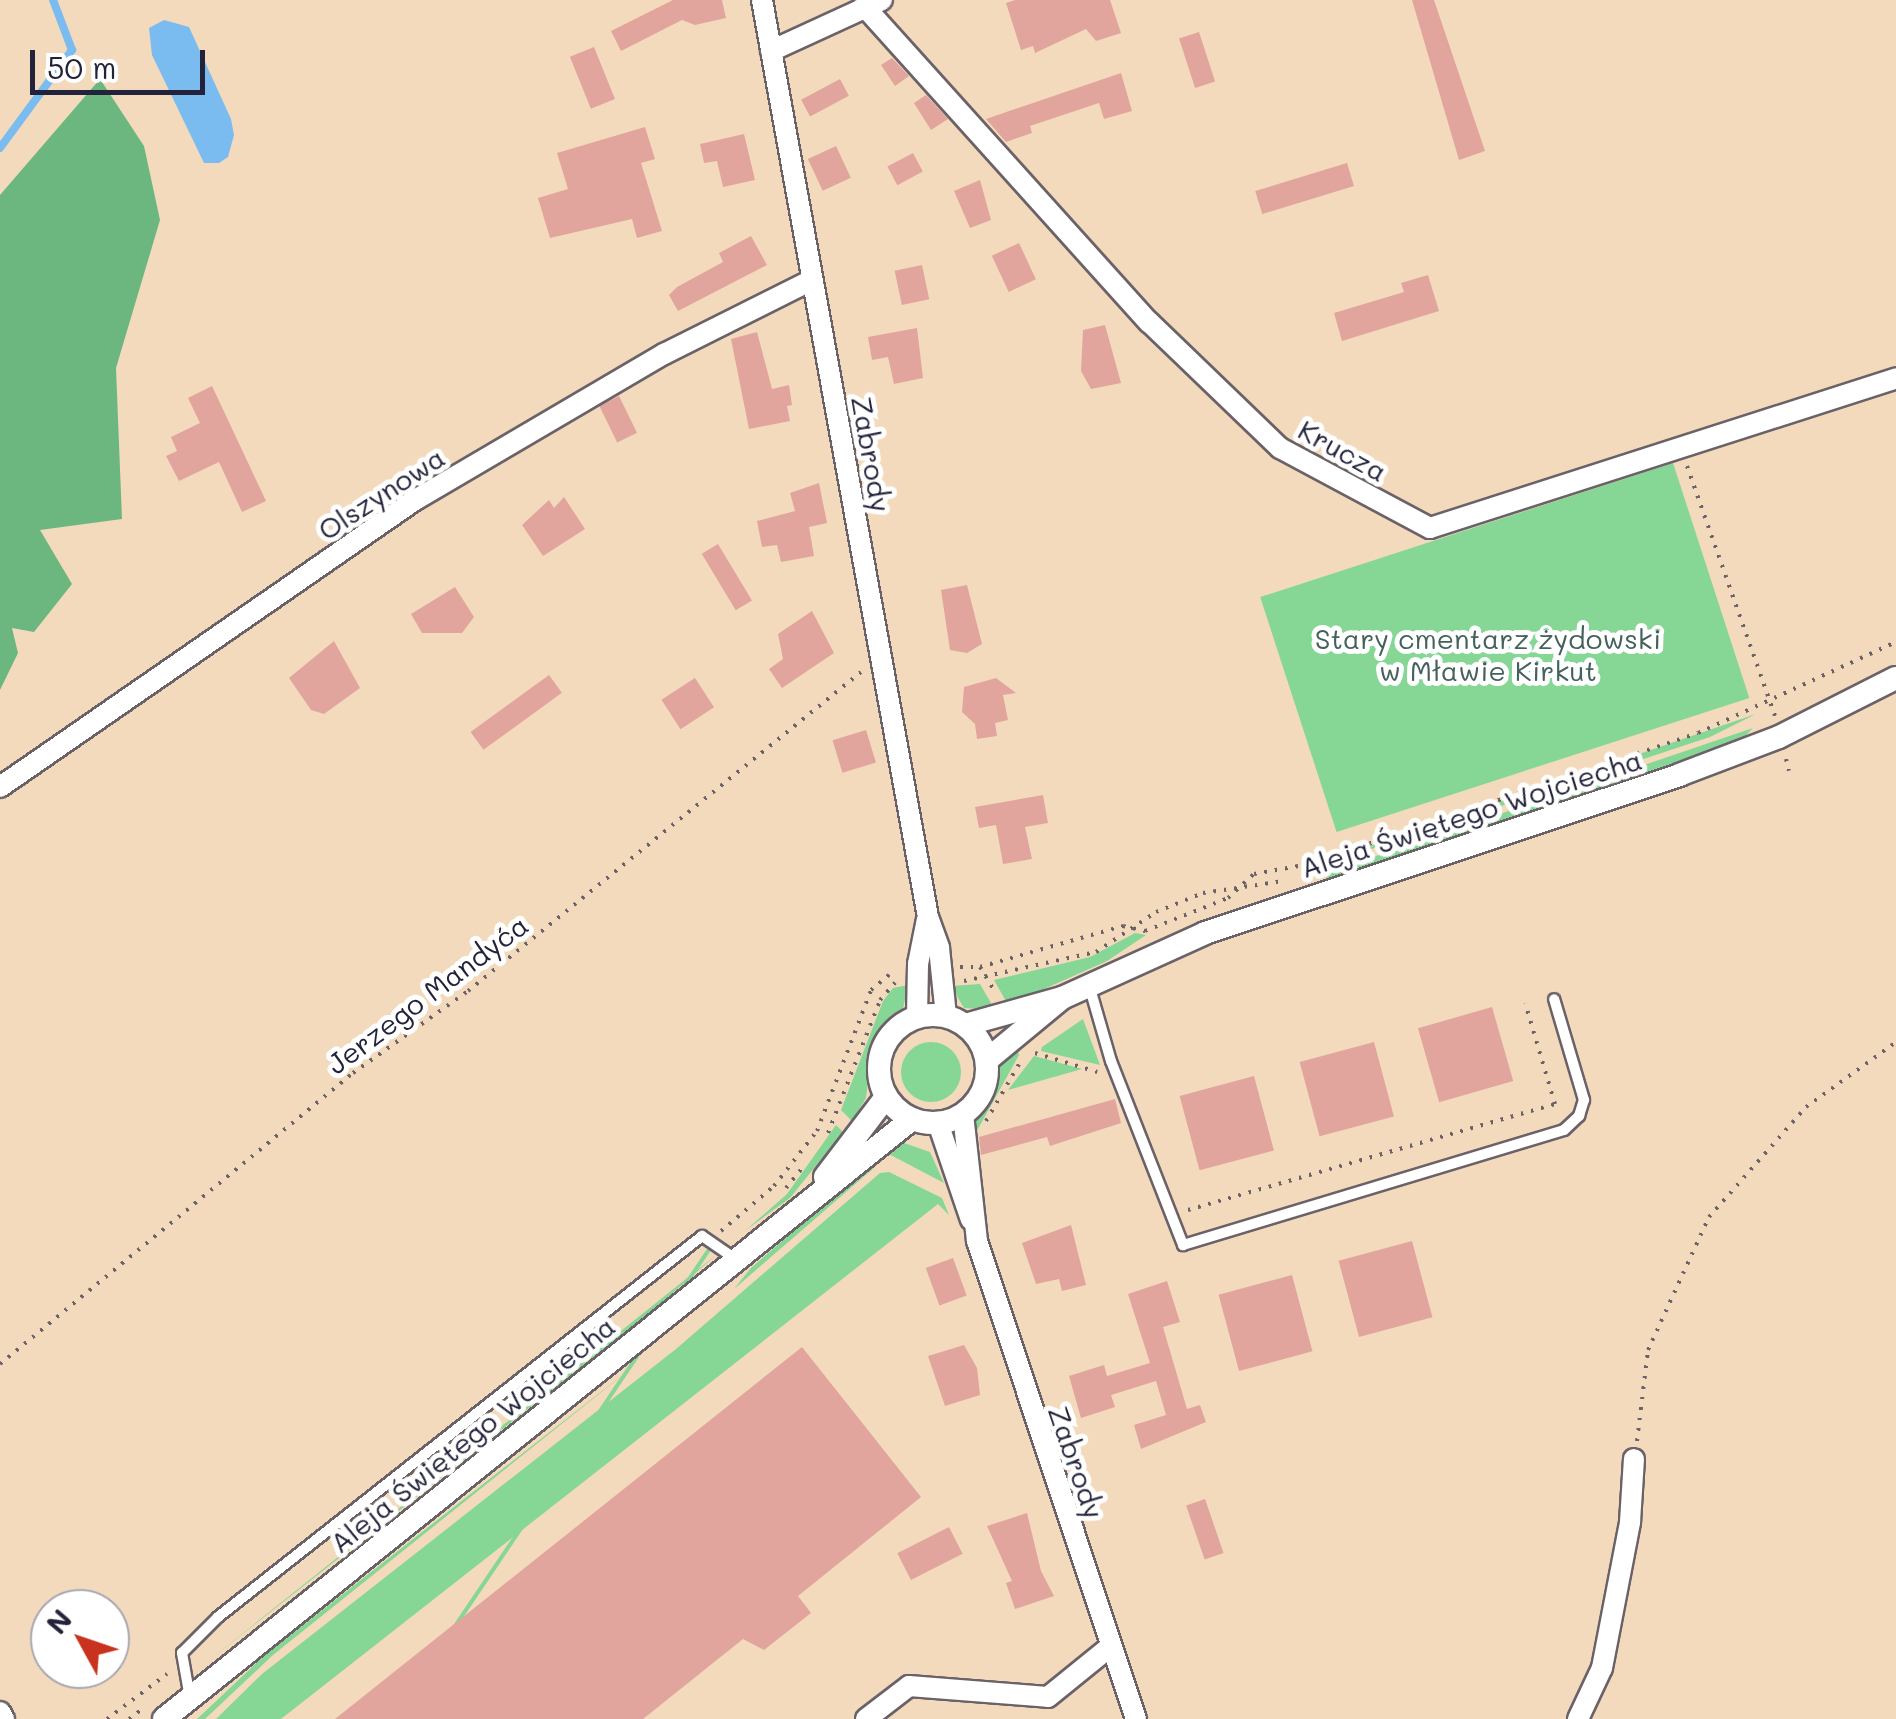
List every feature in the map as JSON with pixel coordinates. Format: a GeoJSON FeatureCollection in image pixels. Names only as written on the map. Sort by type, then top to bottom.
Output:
{"type":"FeatureCollection","features":[{"type":"Feature","properties":{"kind":"street","name":"Zabrody"},"geometry":{"type":"LineString","coordinates":[[762,0],[928,917],[956,1021]]}},
{"type":"Feature","properties":{"kind":"street"},"geometry":{"type":"LineString","coordinates":[[771,51],[873,3]]}},
{"type":"Feature","properties":{"kind":"street","name":"Krucza"},"geometry":{"type":"LineString","coordinates":[[873,3],[1149,322],[1280,448],[1430,528],[1896,378]]}},
{"type":"Feature","properties":{"kind":"street","name":"Olszynowa"},"geometry":{"type":"LineString","coordinates":[[0,786],[415,500],[664,354],[812,280]]}},
{"type":"Feature","properties":{"kind":"street","name":"Aleja Świętego Wojciecha"},"geometry":{"type":"LineString","coordinates":[[986,1060],[1062,998],[1204,933],[1779,737],[1896,678]]}},
{"type":"Feature","properties":{"kind":"street","name":"Zabrody"},"geometry":{"type":"LineString","coordinates":[[917,1017],[918,964],[928,917]]}},
{"type":"Feature","properties":{"kind":"street","name":"Aleja Świętego Wojciecha"},"geometry":{"type":"LineString","coordinates":[[956,1021],[1062,998]]}},
{"type":"Feature","properties":{"kind":"street"},"geometry":{"type":"LineString","coordinates":[[917,1017],[956,1021],[986,1060],[983,1091],[973,1120],[938,1123],[912,1119],[886,1098],[878,1066],[882,1050],[902,1024],[917,1017]]}},
{"type":"Feature","properties":{"kind":"street","name":"Aleja Świętego Wojciecha"},"geometry":{"type":"LineString","coordinates":[[815,1192],[886,1098]]}},
{"type":"Feature","properties":{"kind":"street","name":"Aleja Świętego Wojciecha"},"geometry":{"type":"LineString","coordinates":[[164,1719],[738,1260],[815,1192],[912,1119]]}},
{"type":"Feature","properties":{"kind":"street","name":"Zabrody"},"geometry":{"type":"LineString","coordinates":[[972,1222],[973,1120]]}},
{"type":"Feature","properties":{"kind":"street","name":"Zabrody"},"geometry":{"type":"LineString","coordinates":[[938,1123],[960,1203],[972,1222],[1136,1719]]}},
{"type":"Feature","properties":{"kind":"street"},"geometry":{"type":"LineString","coordinates":[[1578,1719],[1602,1668],[1630,1522],[1634,1459]]}},
{"type":"Feature","properties":{"kind":"street"},"geometry":{"type":"LineString","coordinates":[[866,1719],[909,1686],[1048,1697],[1111,1646]]}},
{"type":"Feature","properties":{"kind":"street"},"geometry":{"type":"LineString","coordinates":[[0,1712],[4,1719]]}},
{"type":"Feature","properties":{"kind":"lane"},"geometry":{"type":"LineString","coordinates":[[1088,984],[1115,1071],[1184,1245],[1564,1130],[1580,1116],[1584,1100],[1554,999]]}},
{"type":"Feature","properties":{"kind":"lane"},"geometry":{"type":"LineString","coordinates":[[190,1698],[182,1653],[218,1617],[702,1236],[738,1260]]}},
{"type":"Feature","properties":{"kind":"path"},"geometry":{"type":"LineString","coordinates":[[1680,447],[1790,770]]}},
{"type":"Feature","properties":{"kind":"path"},"geometry":{"type":"LineString","coordinates":[[948,967],[980,968],[1124,926],[1145,931],[1228,898],[1254,874],[1350,850],[1768,704],[1896,642]]}},
{"type":"Feature","properties":{"kind":"path","name":"Jerzego Mandyća"},"geometry":{"type":"LineString","coordinates":[[0,1364],[353,1073],[483,979],[808,709],[881,658]]}},
{"type":"Feature","properties":{"kind":"path"},"geometry":{"type":"LineString","coordinates":[[980,968],[1003,1007]]}},
{"type":"Feature","properties":{"kind":"path"},"geometry":{"type":"LineString","coordinates":[[1183,1212],[1555,1104],[1525,1003]]}},
{"type":"Feature","properties":{"kind":"path"},"geometry":{"type":"LineString","coordinates":[[973,1120],[1028,1051],[1041,1042]]}},
{"type":"Feature","properties":{"kind":"path"},"geometry":{"type":"LineString","coordinates":[[1634,1459],[1648,1350],[1709,1217],[1806,1107],[1896,1042]]}},
{"type":"Feature","properties":{"kind":"path"},"geometry":{"type":"LineString","coordinates":[[1028,1051],[1096,1070],[1115,1071]]}},
{"type":"Feature","properties":{"kind":"path"},"geometry":{"type":"LineString","coordinates":[[1096,1070],[1100,1081]]}},
{"type":"Feature","properties":{"kind":"green space"},"geometry":{"type":"Polygon","coordinates":[[[100,79],[144,146],[160,220],[116,368],[122,519],[40,530],[72,584],[34,632],[12,628],[18,653],[0,690],[0,195],[100,79]]]}},
{"type":"Feature","properties":{"kind":"green space","name":"Stary cmentarz żydowski w Mławie Kirkut"},"geometry":{"type":"Polygon","coordinates":[[[1673,463],[1749,698],[1337,832],[1260,597],[1673,463]]]}},
{"type":"Feature","properties":{"kind":"green space"},"geometry":{"type":"Polygon","coordinates":[[[1756,714],[1710,737],[1320,866],[1320,863],[1756,714]]]}},
{"type":"Feature","properties":{"kind":"green space"},"geometry":{"type":"Polygon","coordinates":[[[1753,728],[1743,738],[1659,768],[1328,878],[1323,874],[1753,728]]]}},
{"type":"Feature","properties":{"kind":"green space"},"geometry":{"type":"Polygon","coordinates":[[[1135,933],[1146,935],[1107,961],[1008,1005],[994,980],[1090,957],[1135,933]]]}},
{"type":"Feature","properties":{"kind":"green space"},"geometry":{"type":"Polygon","coordinates":[[[980,984],[995,1010],[964,1008],[951,986],[980,984]]]}},
{"type":"Feature","properties":{"kind":"green space"},"geometry":{"type":"Polygon","coordinates":[[[908,985],[903,1009],[872,1048],[866,1098],[852,1121],[841,1110],[883,1001],[893,988],[908,985]]]}},
{"type":"Feature","properties":{"kind":"green space"},"geometry":{"type":"Polygon","coordinates":[[[1083,1019],[1100,1065],[1041,1051],[1042,1047],[1083,1019]]]}},
{"type":"Feature","properties":{"kind":"green space"},"geometry":{"type":"Polygon","coordinates":[[[931,1042],[952,1051],[961,1072],[952,1093],[931,1102],[910,1093],[901,1072],[910,1051],[931,1042]]]}},
{"type":"Feature","properties":{"kind":"green space"},"geometry":{"type":"Polygon","coordinates":[[[1017,1048],[1019,1055],[973,1138],[973,1121],[998,1068],[1017,1048]]]}},
{"type":"Feature","properties":{"kind":"green space"},"geometry":{"type":"Polygon","coordinates":[[[1034,1056],[1049,1060],[1082,1069],[1008,1090],[1034,1056]]]}},
{"type":"Feature","properties":{"kind":"green space"},"geometry":{"type":"Polygon","coordinates":[[[836,1125],[843,1132],[790,1198],[746,1230],[787,1194],[836,1125]]]}},
{"type":"Feature","properties":{"kind":"green space"},"geometry":{"type":"Polygon","coordinates":[[[904,1143],[930,1152],[944,1183],[885,1152],[904,1143]]]}},
{"type":"Feature","properties":{"kind":"green space"},"geometry":{"type":"Polygon","coordinates":[[[874,1161],[875,1167],[734,1289],[751,1268],[874,1161]]]}},
{"type":"Feature","properties":{"kind":"green space"},"geometry":{"type":"Polygon","coordinates":[[[889,1172],[942,1198],[949,1215],[938,1204],[281,1719],[216,1719],[262,1674],[676,1349],[880,1173],[889,1172]]]}},
{"type":"Feature","properties":{"kind":"green space"},"geometry":{"type":"Polygon","coordinates":[[[709,1246],[712,1248],[395,1719],[390,1719],[709,1246]]]}},
{"type":"Feature","properties":{"kind":"green space"},"geometry":{"type":"Polygon","coordinates":[[[716,1255],[650,1313],[198,1669],[512,1418],[716,1255]]]}},
{"type":"Feature","properties":{"kind":"green space"},"geometry":{"type":"Polygon","coordinates":[[[634,1366],[273,1655],[205,1719],[197,1719],[265,1655],[634,1366]]]}},
{"type":"Feature","properties":{"kind":"water"},"geometry":{"type":"Polygon","coordinates":[[[164,20],[189,27],[231,119],[234,135],[228,157],[219,163],[204,163],[152,55],[149,28],[164,20]]]}},
{"type":"Feature","properties":{"kind":"building"},"geometry":{"type":"Polygon","coordinates":[[[673,0],[722,0],[726,18],[695,25],[682,20],[621,51],[611,31],[673,0]]]}},
{"type":"Feature","properties":{"kind":"building"},"geometry":{"type":"Polygon","coordinates":[[[1110,0],[1121,33],[1096,41],[1086,29],[1035,53],[1033,46],[1021,50],[1006,3],[1110,0]]]}},
{"type":"Feature","properties":{"kind":"building"},"geometry":{"type":"Polygon","coordinates":[[[1412,0],[1434,0],[1485,151],[1459,160],[1412,0]]]}},
{"type":"Feature","properties":{"kind":"building"},"geometry":{"type":"Polygon","coordinates":[[[1199,32],[1215,81],[1195,88],[1179,38],[1199,32]]]}},
{"type":"Feature","properties":{"kind":"building"},"geometry":{"type":"Polygon","coordinates":[[[594,47],[615,99],[591,109],[570,57],[594,47]]]}},
{"type":"Feature","properties":{"kind":"building"},"geometry":{"type":"Polygon","coordinates":[[[892,58],[909,76],[895,86],[881,65],[892,58]]]}},
{"type":"Feature","properties":{"kind":"building"},"geometry":{"type":"Polygon","coordinates":[[[1121,73],[1132,111],[1104,119],[1099,103],[1030,126],[1032,133],[1006,142],[986,119],[1121,73]]]}},
{"type":"Feature","properties":{"kind":"building"},"geometry":{"type":"Polygon","coordinates":[[[840,79],[849,96],[810,116],[801,100],[840,79]]]}},
{"type":"Feature","properties":{"kind":"building"},"geometry":{"type":"Polygon","coordinates":[[[926,95],[948,119],[931,130],[914,103],[926,95]]]}},
{"type":"Feature","properties":{"kind":"building"},"geometry":{"type":"Polygon","coordinates":[[[645,127],[655,159],[641,163],[662,231],[637,238],[632,219],[550,238],[538,198],[568,189],[557,153],[645,127]]]}},
{"type":"Feature","properties":{"kind":"building"},"geometry":{"type":"Polygon","coordinates":[[[744,134],[755,180],[723,187],[717,161],[704,163],[700,144],[744,134]]]}},
{"type":"Feature","properties":{"kind":"building"},"geometry":{"type":"Polygon","coordinates":[[[836,146],[851,178],[823,191],[808,159],[836,146]]]}},
{"type":"Feature","properties":{"kind":"building"},"geometry":{"type":"Polygon","coordinates":[[[913,153],[923,172],[897,185],[887,167],[913,153]]]}},
{"type":"Feature","properties":{"kind":"building"},"geometry":{"type":"Polygon","coordinates":[[[1347,163],[1354,186],[1262,214],[1255,191],[1347,163]]]}},
{"type":"Feature","properties":{"kind":"building"},"geometry":{"type":"Polygon","coordinates":[[[980,180],[991,220],[970,228],[954,191],[980,180]]]}},
{"type":"Feature","properties":{"kind":"building"},"geometry":{"type":"Polygon","coordinates":[[[751,236],[767,265],[678,311],[669,295],[723,262],[719,253],[751,236]]]}},
{"type":"Feature","properties":{"kind":"building"},"geometry":{"type":"Polygon","coordinates":[[[1019,243],[1036,279],[1009,292],[992,256],[1019,243]]]}},
{"type":"Feature","properties":{"kind":"building"},"geometry":{"type":"Polygon","coordinates":[[[922,265],[929,299],[902,305],[895,271],[922,265]]]}},
{"type":"Feature","properties":{"kind":"building"},"geometry":{"type":"Polygon","coordinates":[[[1428,275],[1439,311],[1342,341],[1334,313],[1404,292],[1401,283],[1428,275]]]}},
{"type":"Feature","properties":{"kind":"building"},"geometry":{"type":"Polygon","coordinates":[[[1105,325],[1121,383],[1091,389],[1081,371],[1083,330],[1105,325]]]}},
{"type":"Feature","properties":{"kind":"building"},"geometry":{"type":"Polygon","coordinates":[[[917,328],[923,378],[894,384],[888,357],[872,360],[868,337],[917,328]]]}},
{"type":"Feature","properties":{"kind":"building"},"geometry":{"type":"Polygon","coordinates":[[[757,332],[772,389],[789,385],[792,405],[787,406],[790,421],[749,429],[731,339],[757,332]]]}},
{"type":"Feature","properties":{"kind":"building"},"geometry":{"type":"Polygon","coordinates":[[[212,386],[266,501],[242,512],[219,462],[179,481],[166,456],[177,451],[171,437],[200,423],[188,398],[212,386]]]}},
{"type":"Feature","properties":{"kind":"building"},"geometry":{"type":"Polygon","coordinates":[[[619,396],[637,433],[617,442],[599,406],[619,396]]]}},
{"type":"Feature","properties":{"kind":"building"},"geometry":{"type":"Polygon","coordinates":[[[819,483],[827,523],[809,527],[814,556],[781,562],[777,545],[762,547],[757,521],[795,511],[790,493],[819,483]]]}},
{"type":"Feature","properties":{"kind":"building"},"geometry":{"type":"Polygon","coordinates":[[[564,497],[585,529],[543,556],[522,525],[549,500],[554,508],[564,497]]]}},
{"type":"Feature","properties":{"kind":"building"},"geometry":{"type":"Polygon","coordinates":[[[718,544],[752,601],[736,610],[702,554],[718,544]]]}},
{"type":"Feature","properties":{"kind":"building"},"geometry":{"type":"Polygon","coordinates":[[[967,585],[982,644],[967,653],[950,650],[941,590],[967,585]]]}},
{"type":"Feature","properties":{"kind":"building"},"geometry":{"type":"Polygon","coordinates":[[[455,587],[474,617],[462,633],[422,633],[411,614],[455,587]]]}},
{"type":"Feature","properties":{"kind":"building"},"geometry":{"type":"Polygon","coordinates":[[[812,611],[834,653],[782,688],[769,669],[783,659],[778,634],[812,611]]]}},
{"type":"Feature","properties":{"kind":"building"},"geometry":{"type":"Polygon","coordinates":[[[334,641],[360,688],[324,714],[311,710],[289,678],[334,641]]]}},
{"type":"Feature","properties":{"kind":"building"},"geometry":{"type":"Polygon","coordinates":[[[549,675],[562,693],[483,750],[471,732],[549,675]]]}},
{"type":"Feature","properties":{"kind":"building"},"geometry":{"type":"Polygon","coordinates":[[[695,678],[714,707],[681,729],[661,700],[695,678]]]}},
{"type":"Feature","properties":{"kind":"building"},"geometry":{"type":"Polygon","coordinates":[[[996,678],[1016,693],[1003,695],[1008,720],[995,723],[997,736],[977,739],[975,724],[962,712],[964,687],[996,678]]]}},
{"type":"Feature","properties":{"kind":"building"},"geometry":{"type":"Polygon","coordinates":[[[866,730],[876,763],[842,773],[833,740],[866,730]]]}},
{"type":"Feature","properties":{"kind":"building"},"geometry":{"type":"Polygon","coordinates":[[[1043,795],[1048,823],[1025,827],[1032,859],[1003,864],[996,825],[979,828],[975,807],[1043,795]]]}},
{"type":"Feature","properties":{"kind":"building"},"geometry":{"type":"Polygon","coordinates":[[[1492,1007],[1513,1081],[1439,1102],[1418,1028],[1492,1007]]]}},
{"type":"Feature","properties":{"kind":"building"},"geometry":{"type":"Polygon","coordinates":[[[1374,1042],[1394,1116],[1320,1136],[1300,1062],[1374,1042]]]}},
{"type":"Feature","properties":{"kind":"building"},"geometry":{"type":"Polygon","coordinates":[[[1254,1076],[1274,1150],[1200,1170],[1180,1096],[1254,1076]]]}},
{"type":"Feature","properties":{"kind":"building"},"geometry":{"type":"Polygon","coordinates":[[[1115,1099],[1121,1123],[1050,1146],[1047,1137],[981,1155],[979,1137],[1115,1099]]]}},
{"type":"Feature","properties":{"kind":"building"},"geometry":{"type":"Polygon","coordinates":[[[1071,1225],[1086,1285],[1062,1291],[1059,1279],[1036,1284],[1022,1243],[1071,1225]]]}},
{"type":"Feature","properties":{"kind":"building"},"geometry":{"type":"Polygon","coordinates":[[[1412,1241],[1432,1317],[1359,1337],[1339,1261],[1412,1241]]]}},
{"type":"Feature","properties":{"kind":"building"},"geometry":{"type":"Polygon","coordinates":[[[953,1258],[967,1296],[939,1306],[926,1268],[953,1258]]]}},
{"type":"Feature","properties":{"kind":"building"},"geometry":{"type":"Polygon","coordinates":[[[1292,1275],[1312,1351],[1239,1371],[1219,1295],[1292,1275]]]}},
{"type":"Feature","properties":{"kind":"building"},"geometry":{"type":"Polygon","coordinates":[[[1167,1281],[1180,1322],[1163,1327],[1187,1409],[1200,1405],[1206,1422],[1141,1449],[1134,1425],[1166,1415],[1156,1381],[1111,1395],[1115,1407],[1081,1418],[1069,1376],[1104,1365],[1107,1376],[1150,1363],[1128,1294],[1167,1281]]]}},
{"type":"Feature","properties":{"kind":"building"},"geometry":{"type":"Polygon","coordinates":[[[964,1345],[977,1368],[980,1395],[945,1406],[928,1356],[964,1345]]]}},
{"type":"Feature","properties":{"kind":"building"},"geometry":{"type":"Polygon","coordinates":[[[802,1347],[921,1497],[798,1596],[811,1613],[764,1650],[743,1639],[643,1719],[335,1719],[802,1347]]]}},
{"type":"Feature","properties":{"kind":"building"},"geometry":{"type":"Polygon","coordinates":[[[1205,1499],[1224,1553],[1205,1559],[1186,1506],[1205,1499]]]}},
{"type":"Feature","properties":{"kind":"building"},"geometry":{"type":"Polygon","coordinates":[[[1027,1513],[1041,1571],[1054,1596],[1015,1609],[1006,1583],[1012,1581],[987,1526],[1027,1513]]]}},
{"type":"Feature","properties":{"kind":"building"},"geometry":{"type":"Polygon","coordinates":[[[949,1527],[963,1554],[911,1580],[897,1553],[949,1527]]]}},
{"type":"Feature","properties":{"kind":"waterway"},"geometry":{"type":"LineString","coordinates":[[0,148],[72,50],[53,0]]}}]}
